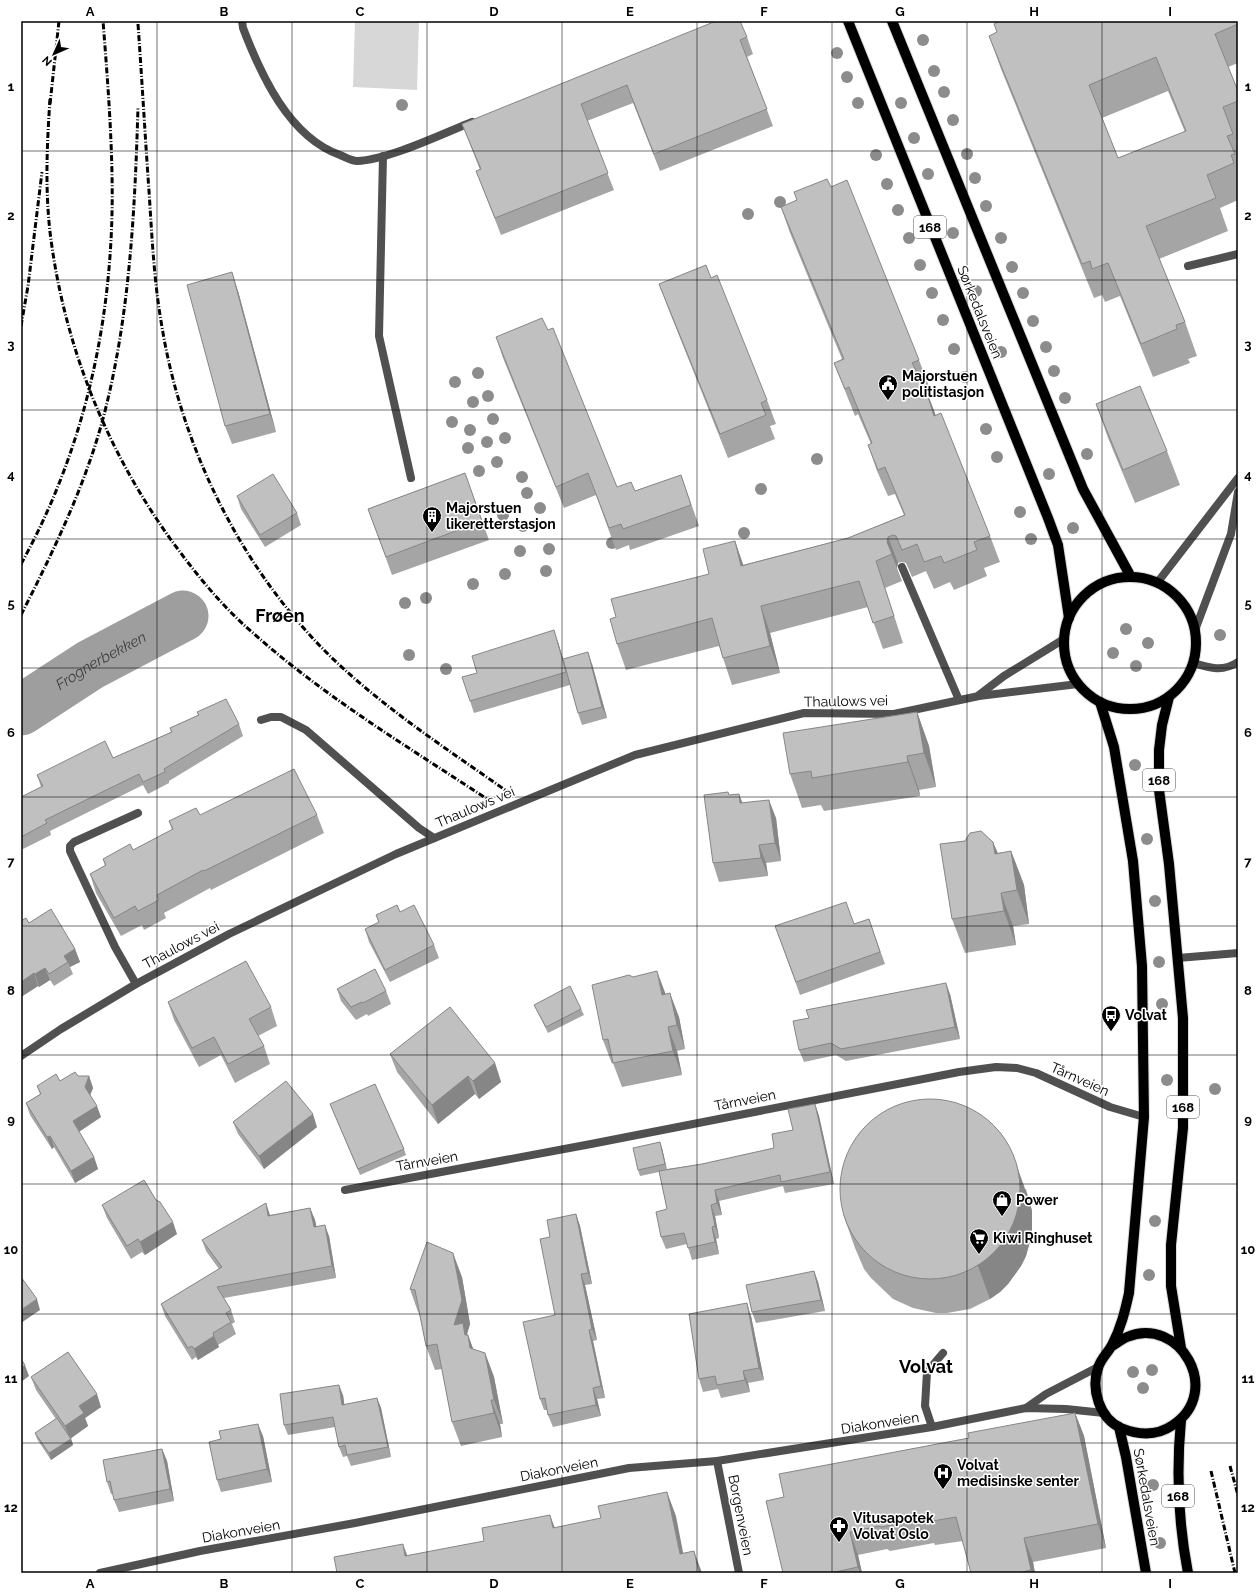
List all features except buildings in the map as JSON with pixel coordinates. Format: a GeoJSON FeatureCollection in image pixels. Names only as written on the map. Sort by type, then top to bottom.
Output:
{"type":"FeatureCollection","features":[{"type":"Feature","properties":{"kind":"main road","name":"Sørkedalsveien"},"geometry":{"type":"LineString","coordinates":[[848,21],[1048,518],[1059,550],[1069,618]]}},
{"type":"Feature","properties":{"kind":"main road","name":"Sørkedalsveien"},"geometry":{"type":"LineString","coordinates":[[892,21],[1083,490],[1131,577]]}},
{"type":"Feature","properties":{"kind":"main road"},"geometry":{"type":"LineString","coordinates":[[1131,577],[1157,583],[1174,594],[1188,610],[1195,630],[1196,647],[1193,663],[1184,682],[1169,697],[1147,707],[1123,709],[1100,702],[1088,694],[1078,684],[1070,670],[1065,655],[1064,639],[1069,618],[1079,601],[1094,588],[1112,580],[1131,577]]}},
{"type":"Feature","properties":{"kind":"main road","name":"168"},"geometry":{"type":"LineString","coordinates":[[1169,697],[1162,726],[1160,744],[1159,790],[1178,958],[1183,1018],[1182,1128],[1171,1245],[1171,1286],[1181,1348]]}},
{"type":"Feature","properties":{"kind":"main road"},"geometry":{"type":"LineString","coordinates":[[1100,702],[1114,747],[1132,861],[1142,966],[1144,1117],[1129,1293],[1123,1319],[1112,1346]]}},
{"type":"Feature","properties":{"kind":"main road"},"geometry":{"type":"LineString","coordinates":[[1147,1334],[1165,1338],[1181,1348],[1190,1361],[1195,1376],[1195,1392],[1190,1407],[1181,1420],[1167,1429],[1151,1434],[1134,1433],[1119,1427],[1104,1414],[1095,1391],[1095,1379],[1103,1356],[1112,1346],[1128,1336],[1147,1334]]}},
{"type":"Feature","properties":{"kind":"main road","name":"Sørkedalsveien"},"geometry":{"type":"LineString","coordinates":[[1181,1420],[1178,1451],[1179,1521],[1188,1573]]}},
{"type":"Feature","properties":{"kind":"main road","name":"Sørkedalsveien"},"geometry":{"type":"LineString","coordinates":[[1119,1427],[1126,1457],[1146,1573]]}},
{"type":"Feature","properties":{"kind":"street"},"geometry":{"type":"LineString","coordinates":[[242,21],[243,28],[265,81],[297,125],[308,136],[330,152],[356,161],[383,156],[481,119]]}},
{"type":"Feature","properties":{"kind":"street"},"geometry":{"type":"LineString","coordinates":[[383,156],[379,336],[411,478]]}},
{"type":"Feature","properties":{"kind":"street"},"geometry":{"type":"LineString","coordinates":[[1188,266],[1238,254]]}},
{"type":"Feature","properties":{"kind":"street"},"geometry":{"type":"LineString","coordinates":[[1157,583],[1238,478]]}},
{"type":"Feature","properties":{"kind":"street"},"geometry":{"type":"LineString","coordinates":[[1195,630],[1232,534],[1238,492]]}},
{"type":"Feature","properties":{"kind":"street"},"geometry":{"type":"LineString","coordinates":[[902,567],[959,700]]}},
{"type":"Feature","properties":{"kind":"street","name":"Thaulows vei"},"geometry":{"type":"LineString","coordinates":[[978,696],[1004,676],[1064,639]]}},
{"type":"Feature","properties":{"kind":"street"},"geometry":{"type":"LineString","coordinates":[[1193,663],[1214,670],[1230,667],[1238,662]]}},
{"type":"Feature","properties":{"kind":"street","name":"Thaulows vei"},"geometry":{"type":"LineString","coordinates":[[21,1056],[61,1029],[136,984],[229,934],[396,854],[635,754],[804,713],[894,714],[978,696],[1078,684]]}},
{"type":"Feature","properties":{"kind":"street"},"geometry":{"type":"LineString","coordinates":[[261,720],[271,717],[281,717],[306,730],[419,828],[434,838]]}},
{"type":"Feature","properties":{"kind":"street"},"geometry":{"type":"LineString","coordinates":[[136,984],[115,947],[70,851],[70,846],[74,842],[138,813]]}},
{"type":"Feature","properties":{"kind":"street"},"geometry":{"type":"LineString","coordinates":[[1178,958],[1238,953]]}},
{"type":"Feature","properties":{"kind":"street","name":"Tårnveien"},"geometry":{"type":"LineString","coordinates":[[344,1190],[591,1144],[944,1075],[996,1067],[1017,1068],[1036,1073],[1110,1107],[1144,1117]]}},
{"type":"Feature","properties":{"kind":"street"},"geometry":{"type":"LineString","coordinates":[[932,1427],[925,1406],[927,1372],[944,1353]]}},
{"type":"Feature","properties":{"kind":"street","name":"Diakonveien"},"geometry":{"type":"LineString","coordinates":[[1026,1408],[1046,1394],[1098,1367]]}},
{"type":"Feature","properties":{"kind":"street","name":"Diakonveien"},"geometry":{"type":"LineString","coordinates":[[100,1573],[200,1551],[363,1522],[629,1468],[717,1461],[932,1427],[1026,1408],[1066,1409],[1104,1414]]}},
{"type":"Feature","properties":{"kind":"street","name":"Borgenveien"},"geometry":{"type":"LineString","coordinates":[[717,1461],[739,1573]]}},
{"type":"Feature","properties":{"kind":"shaded area"},"geometry":{"type":"Polygon","coordinates":[[[355,21],[419,21],[417,90],[353,87],[355,21]]]}},
{"type":"Feature","properties":{"kind":"waterway","name":"Frognerbekken"},"geometry":{"type":"LineString","coordinates":[[21,710],[90,665],[183,616]]}},
{"type":"Feature","properties":{"kind":"railway"},"geometry":{"type":"LineString","coordinates":[[50,104],[59,21]]}},
{"type":"Feature","properties":{"kind":"railway"},"geometry":{"type":"LineString","coordinates":[[21,564],[44,519],[80,424],[102,326],[112,226],[110,117],[103,21]]}},
{"type":"Feature","properties":{"kind":"railway"},"geometry":{"type":"LineString","coordinates":[[138,24],[154,259],[162,327],[171,373],[184,418],[201,462],[221,505],[244,547],[270,586],[299,623],[331,657],[395,711],[508,792]]}},
{"type":"Feature","properties":{"kind":"railway"},"geometry":{"type":"LineString","coordinates":[[50,99],[47,166],[48,215],[57,275],[66,317],[78,358],[110,437],[130,476],[152,512],[177,548],[204,582],[232,614],[253,633],[309,679],[338,700],[487,799]]}},
{"type":"Feature","properties":{"kind":"railway"},"geometry":{"type":"LineString","coordinates":[[21,615],[46,566],[69,515],[89,464],[105,411],[126,298],[133,221],[138,107]]}},
{"type":"Feature","properties":{"kind":"railway"},"geometry":{"type":"LineString","coordinates":[[21,326],[28,286],[42,172]]}},
{"type":"Feature","properties":{"kind":"railway"},"geometry":{"type":"LineString","coordinates":[[1230,1466],[1238,1495]]}},
{"type":"Feature","properties":{"kind":"railway"},"geometry":{"type":"LineString","coordinates":[[1211,1471],[1235,1573]]}},
{"type":"Feature","properties":{"kind":"place","name":"Majorstuen politistasjon"},"geometry":{"type":"Point","coordinates":[888,401]}},
{"type":"Feature","properties":{"kind":"place","name":"Majorstuen likeretterstasjon"},"geometry":{"type":"Point","coordinates":[432,533]}},
{"type":"Feature","properties":{"kind":"place","name":"Volvat"},"geometry":{"type":"Point","coordinates":[1111,1032]}},
{"type":"Feature","properties":{"kind":"place","name":"Power"},"geometry":{"type":"Point","coordinates":[1002,1217]}},
{"type":"Feature","properties":{"kind":"place","name":"Kiwi Ringhuset"},"geometry":{"type":"Point","coordinates":[979,1255]}},
{"type":"Feature","properties":{"kind":"place","name":"Volvat medisinske senter"},"geometry":{"type":"Point","coordinates":[943,1490]}},
{"type":"Feature","properties":{"kind":"place","name":"Vitusapotek Volvat Oslo"},"geometry":{"type":"Point","coordinates":[839,1543]}},
{"type":"Feature","properties":{"kind":"district","name":"Frøen"},"geometry":{"type":"Point","coordinates":[280,616]}},
{"type":"Feature","properties":{"kind":"district","name":"Volvat"},"geometry":{"type":"Point","coordinates":[926,1367]}}]}
